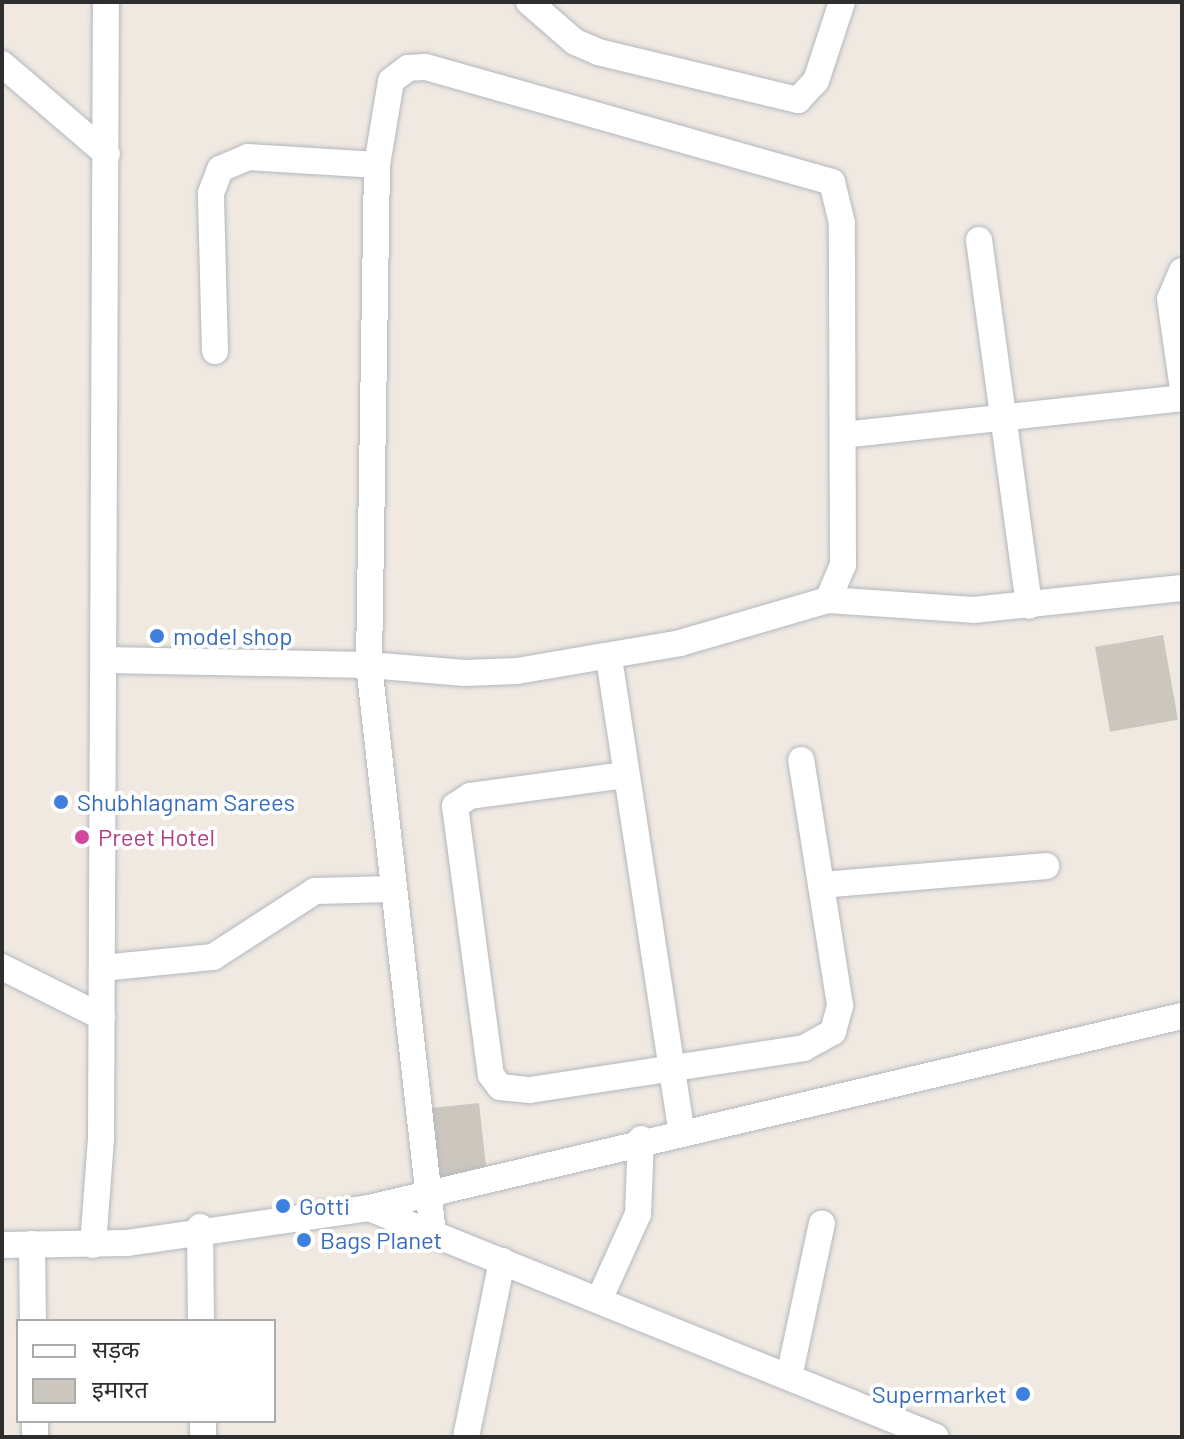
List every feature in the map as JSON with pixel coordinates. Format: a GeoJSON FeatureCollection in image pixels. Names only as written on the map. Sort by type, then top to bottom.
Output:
{"type":"FeatureCollection","features":[{"type":"Feature","properties":{"kind":"street"},"geometry":{"type":"LineString","coordinates":[[93,1245],[102,1017],[106,2]]}},
{"type":"Feature","properties":{"kind":"street"},"geometry":{"type":"LineString","coordinates":[[529,2],[575,42],[598,52],[798,100],[816,81],[842,2]]}},
{"type":"Feature","properties":{"kind":"street"},"geometry":{"type":"LineString","coordinates":[[2,64],[107,154]]}},
{"type":"Feature","properties":{"kind":"street"},"geometry":{"type":"LineString","coordinates":[[433,1234],[369,665],[377,165],[391,81],[408,68],[425,67],[832,182],[842,223],[843,565],[828,600]]}},
{"type":"Feature","properties":{"kind":"street"},"geometry":{"type":"LineString","coordinates":[[215,351],[211,193],[220,169],[248,157],[377,165]]}},
{"type":"Feature","properties":{"kind":"street"},"geometry":{"type":"LineString","coordinates":[[979,240],[1006,417],[1029,606]]}},
{"type":"Feature","properties":{"kind":"street"},"geometry":{"type":"LineString","coordinates":[[1182,271],[1170,299],[1182,382]]}},
{"type":"Feature","properties":{"kind":"street"},"geometry":{"type":"LineString","coordinates":[[843,435],[1182,398]]}},
{"type":"Feature","properties":{"kind":"street"},"geometry":{"type":"LineString","coordinates":[[105,660],[369,665],[491,672],[609,658],[828,600],[951,610],[1029,606],[1182,588]]}},
{"type":"Feature","properties":{"kind":"street"},"geometry":{"type":"LineString","coordinates":[[609,658],[665,1064],[681,1130]]}},
{"type":"Feature","properties":{"kind":"street"},"geometry":{"type":"LineString","coordinates":[[625,775],[470,796],[455,806],[454,830],[491,1075],[500,1087],[530,1090],[665,1064],[804,1048],[833,1032],[840,1005],[801,760]]}},
{"type":"Feature","properties":{"kind":"street"},"geometry":{"type":"LineString","coordinates":[[821,885],[1046,866]]}},
{"type":"Feature","properties":{"kind":"street"},"geometry":{"type":"LineString","coordinates":[[102,968],[213,957],[315,891],[392,889]]}},
{"type":"Feature","properties":{"kind":"street"},"geometry":{"type":"LineString","coordinates":[[2,967],[102,1017]]}},
{"type":"Feature","properties":{"kind":"street"},"geometry":{"type":"LineString","coordinates":[[2,1245],[93,1245],[200,1227],[369,1208],[565,1165],[641,1139],[1182,1016]]}},
{"type":"Feature","properties":{"kind":"street"},"geometry":{"type":"LineString","coordinates":[[599,1300],[638,1214],[641,1139]]}},
{"type":"Feature","properties":{"kind":"street"},"geometry":{"type":"LineString","coordinates":[[369,1208],[936,1437]]}},
{"type":"Feature","properties":{"kind":"street"},"geometry":{"type":"LineString","coordinates":[[789,1377],[822,1223]]}},
{"type":"Feature","properties":{"kind":"street"},"geometry":{"type":"LineString","coordinates":[[200,1227],[201,1319]]}},
{"type":"Feature","properties":{"kind":"street"},"geometry":{"type":"LineString","coordinates":[[32,1244],[33,1319]]}},
{"type":"Feature","properties":{"kind":"street"},"geometry":{"type":"LineString","coordinates":[[466,1437],[502,1261]]}},
{"type":"Feature","properties":{"kind":"building"},"geometry":{"type":"Polygon","coordinates":[[[1163,635],[1178,720],[1110,732],[1095,647],[1163,635]]]}},
{"type":"Feature","properties":{"kind":"building"},"geometry":{"type":"Polygon","coordinates":[[[479,1103],[486,1167],[434,1180],[422,1109],[479,1103]]]}},
{"type":"Feature","properties":{"kind":"place","name":"model shop"},"geometry":{"type":"Point","coordinates":[157,636]}},
{"type":"Feature","properties":{"kind":"place","name":"Shubhlagnam Sarees"},"geometry":{"type":"Point","coordinates":[61,802]}},
{"type":"Feature","properties":{"kind":"place","name":"Preet Hotel"},"geometry":{"type":"Point","coordinates":[82,837]}},
{"type":"Feature","properties":{"kind":"place","name":"Gotti"},"geometry":{"type":"Point","coordinates":[283,1206]}},
{"type":"Feature","properties":{"kind":"place","name":"Bags Planet"},"geometry":{"type":"Point","coordinates":[304,1240]}},
{"type":"Feature","properties":{"kind":"place","name":"Supermarket"},"geometry":{"type":"Point","coordinates":[1023,1394]}}]}
